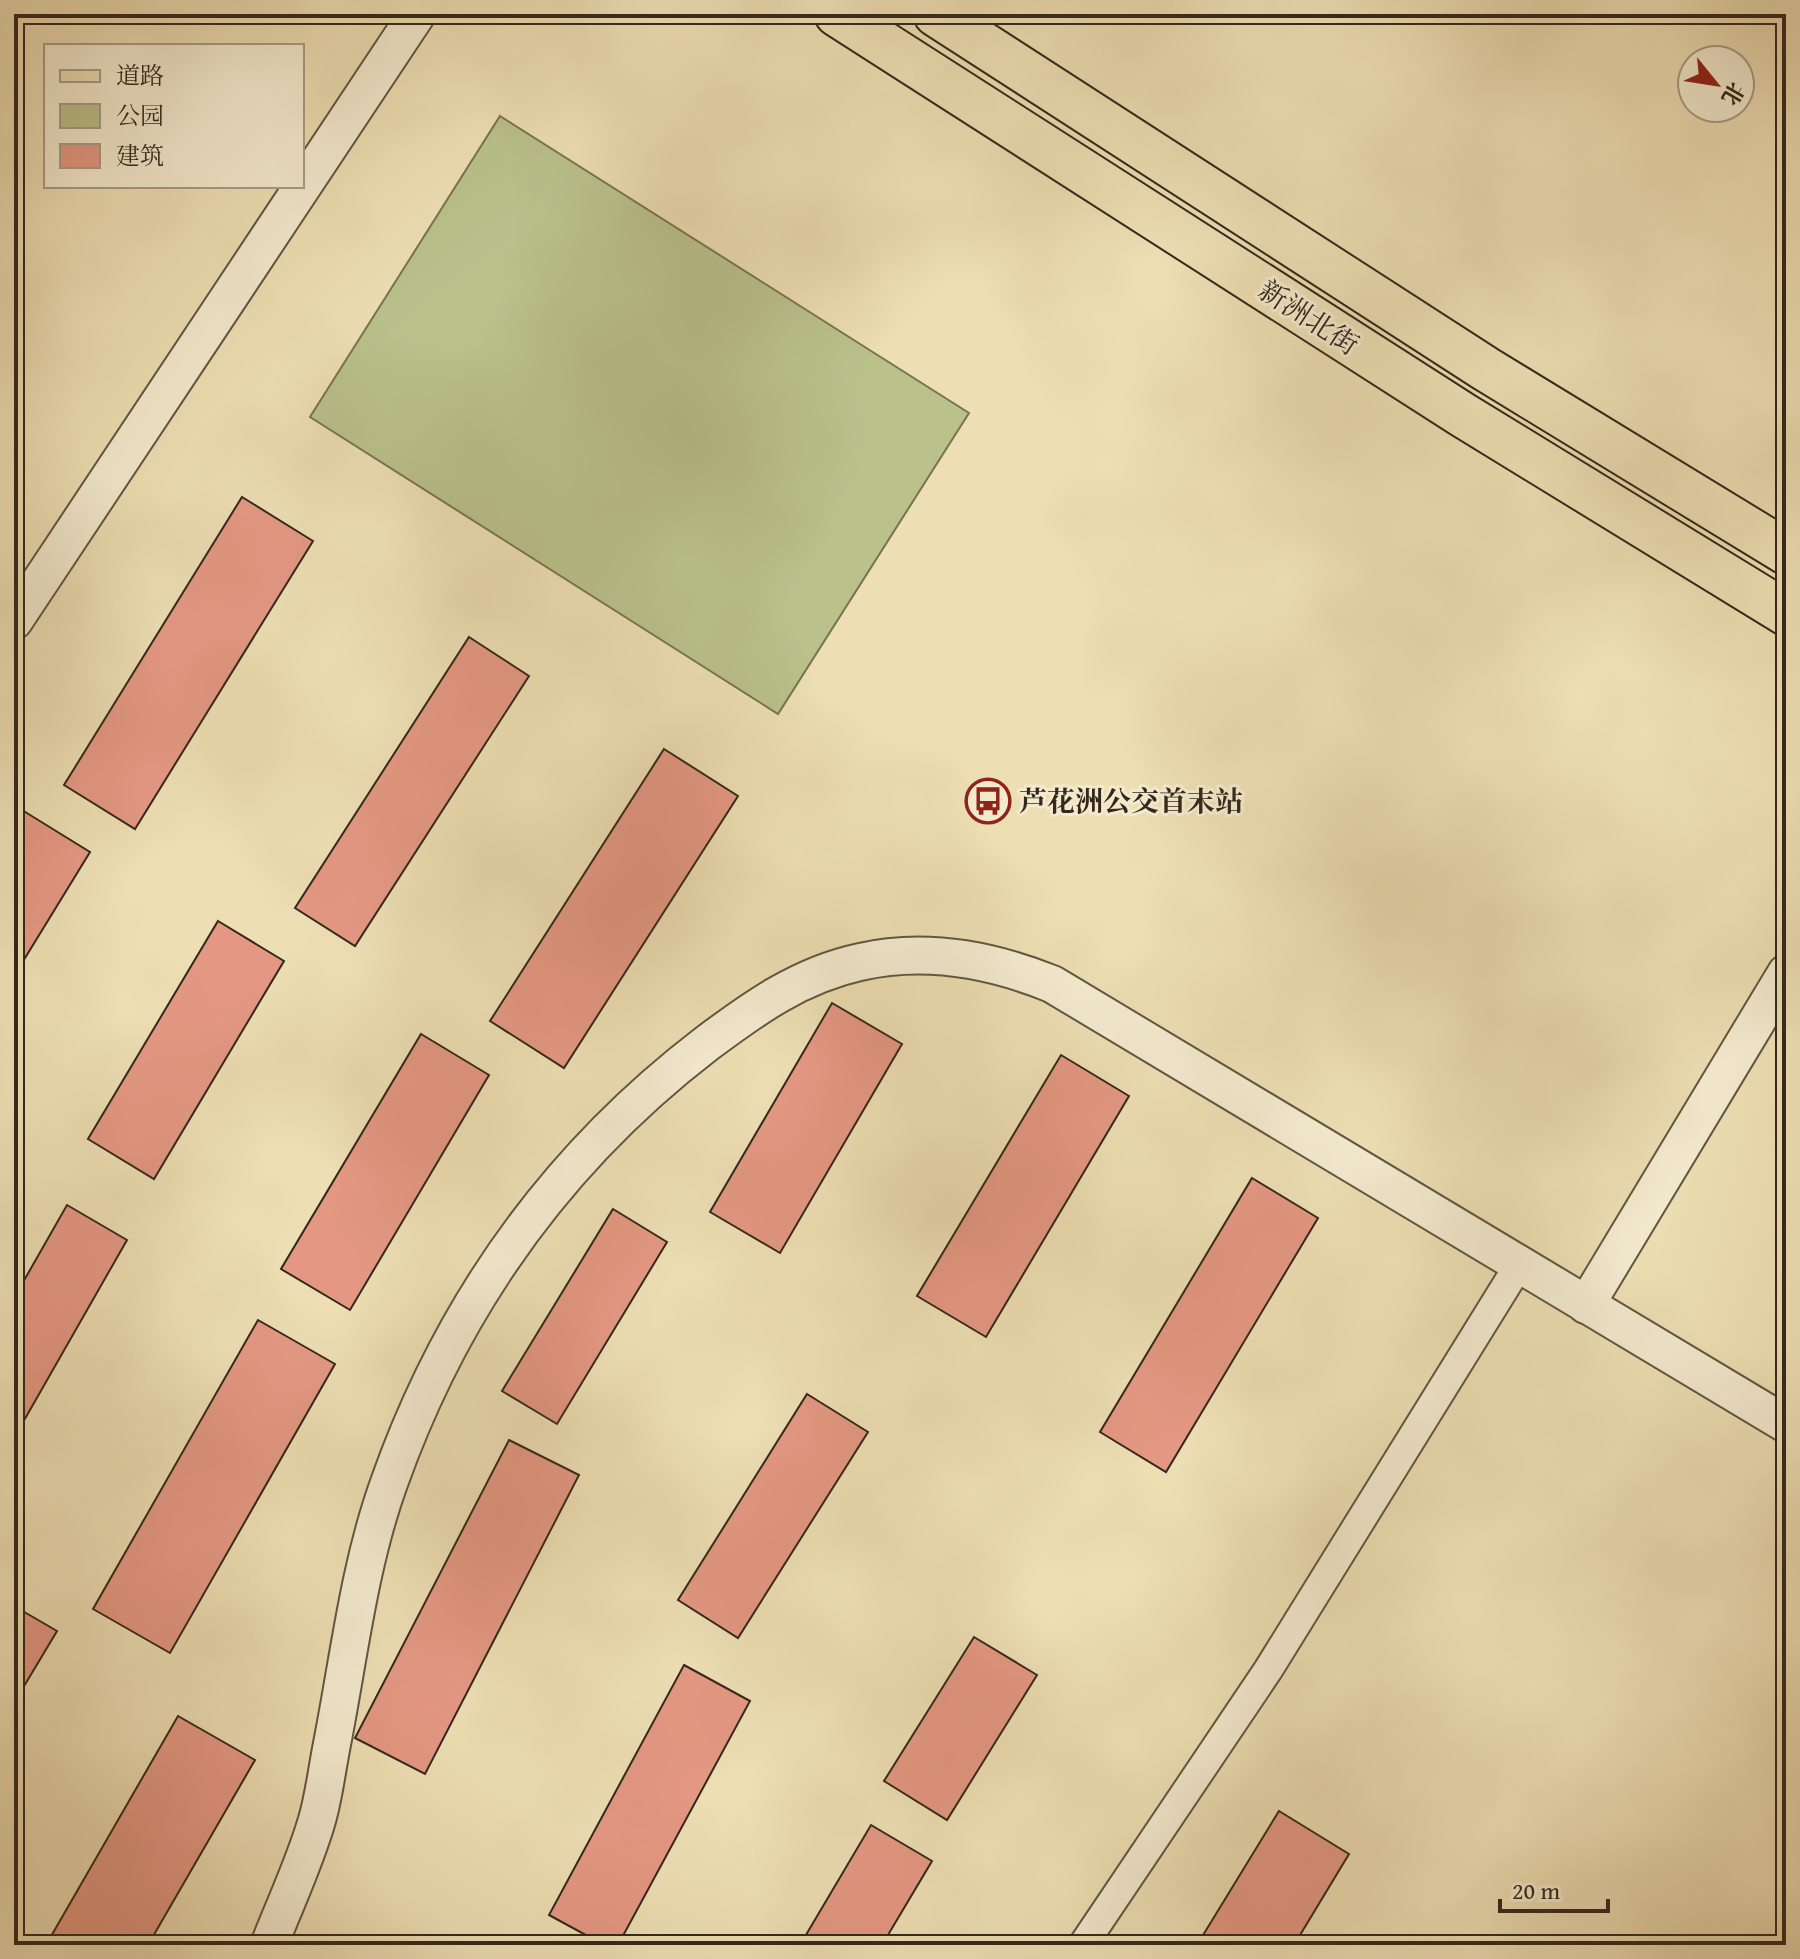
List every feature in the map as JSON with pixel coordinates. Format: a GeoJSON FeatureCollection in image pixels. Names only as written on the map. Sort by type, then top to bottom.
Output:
{"type":"FeatureCollection","features":[{"type":"Feature","properties":{"kind":"main road","name":"新洲北街"},"geometry":{"type":"LineString","coordinates":[[837,14],[1450,407],[1786,613]]}},
{"type":"Feature","properties":{"kind":"main road","name":"新洲北街"},"geometry":{"type":"LineString","coordinates":[[936,14],[1486,369],[1786,552]]}},
{"type":"Feature","properties":{"kind":"street"},"geometry":{"type":"LineString","coordinates":[[304,184],[417,14]]}},
{"type":"Feature","properties":{"kind":"street"},"geometry":{"type":"LineString","coordinates":[[14,621],[301,188]]}},
{"type":"Feature","properties":{"kind":"street"},"geometry":{"type":"LineString","coordinates":[[269,1945],[317,1819],[369,1553],[387,1487],[439,1361],[473,1301],[510,1244],[590,1146],[675,1068],[753,1008],[822,972],[899,956],[939,955],[1015,969],[1052,984],[1786,1424]]}},
{"type":"Feature","properties":{"kind":"street"},"geometry":{"type":"LineString","coordinates":[[1586,1305],[1786,973]]}},
{"type":"Feature","properties":{"kind":"street"},"geometry":{"type":"LineString","coordinates":[[1083,1945],[1268,1670],[1519,1265]]}},
{"type":"Feature","properties":{"kind":"green space"},"geometry":{"type":"Polygon","coordinates":[[[500,116],[969,413],[778,714],[310,417],[500,116]]]}},
{"type":"Feature","properties":{"kind":"building"},"geometry":{"type":"Polygon","coordinates":[[[242,497],[313,541],[135,829],[64,785],[242,497]]]}},
{"type":"Feature","properties":{"kind":"building"},"geometry":{"type":"Polygon","coordinates":[[[469,637],[529,676],[355,946],[295,908],[469,637]]]}},
{"type":"Feature","properties":{"kind":"building"},"geometry":{"type":"Polygon","coordinates":[[[664,749],[738,796],[564,1068],[490,1021],[664,749]]]}},
{"type":"Feature","properties":{"kind":"building"},"geometry":{"type":"Polygon","coordinates":[[[22,810],[90,852],[14,976],[14,823],[22,810]]]}},
{"type":"Feature","properties":{"kind":"building"},"geometry":{"type":"Polygon","coordinates":[[[218,921],[284,961],[154,1179],[88,1139],[218,921]]]}},
{"type":"Feature","properties":{"kind":"building"},"geometry":{"type":"Polygon","coordinates":[[[832,1003],[902,1044],[780,1253],[710,1212],[832,1003]]]}},
{"type":"Feature","properties":{"kind":"building"},"geometry":{"type":"Polygon","coordinates":[[[421,1034],[489,1075],[350,1310],[281,1269],[421,1034]]]}},
{"type":"Feature","properties":{"kind":"building"},"geometry":{"type":"Polygon","coordinates":[[[1061,1055],[1129,1096],[986,1337],[917,1296],[1061,1055]]]}},
{"type":"Feature","properties":{"kind":"building"},"geometry":{"type":"Polygon","coordinates":[[[1252,1178],[1318,1218],[1166,1472],[1100,1432],[1252,1178]]]}},
{"type":"Feature","properties":{"kind":"building"},"geometry":{"type":"Polygon","coordinates":[[[67,1205],[127,1240],[14,1438],[14,1298],[67,1205]]]}},
{"type":"Feature","properties":{"kind":"building"},"geometry":{"type":"Polygon","coordinates":[[[613,1209],[667,1242],[557,1424],[502,1391],[613,1209]]]}},
{"type":"Feature","properties":{"kind":"building"},"geometry":{"type":"Polygon","coordinates":[[[258,1320],[335,1364],[170,1653],[93,1609],[258,1320]]]}},
{"type":"Feature","properties":{"kind":"building"},"geometry":{"type":"Polygon","coordinates":[[[807,1394],[868,1432],[738,1638],[678,1600],[807,1394]]]}},
{"type":"Feature","properties":{"kind":"building"},"geometry":{"type":"Polygon","coordinates":[[[509,1440],[579,1475],[425,1774],[355,1738],[509,1440]]]}},
{"type":"Feature","properties":{"kind":"building"},"geometry":{"type":"Polygon","coordinates":[[[14,1606],[57,1631],[14,1703],[14,1606]]]}},
{"type":"Feature","properties":{"kind":"building"},"geometry":{"type":"Polygon","coordinates":[[[974,1637],[1037,1675],[947,1820],[884,1781],[974,1637]]]}},
{"type":"Feature","properties":{"kind":"building"},"geometry":{"type":"Polygon","coordinates":[[[684,1665],[750,1701],[618,1945],[604,1945],[549,1915],[684,1665]]]}},
{"type":"Feature","properties":{"kind":"building"},"geometry":{"type":"Polygon","coordinates":[[[178,1716],[255,1760],[148,1945],[46,1945],[178,1716]]]}},
{"type":"Feature","properties":{"kind":"building"},"geometry":{"type":"Polygon","coordinates":[[[1279,1811],[1349,1854],[1294,1945],[1197,1945],[1279,1811]]]}},
{"type":"Feature","properties":{"kind":"building"},"geometry":{"type":"Polygon","coordinates":[[[871,1825],[932,1861],[882,1945],[800,1945],[871,1825]]]}},
{"type":"Feature","properties":{"kind":"place","name":"芦花洲公交首末站"},"geometry":{"type":"Point","coordinates":[988,801]}}]}
